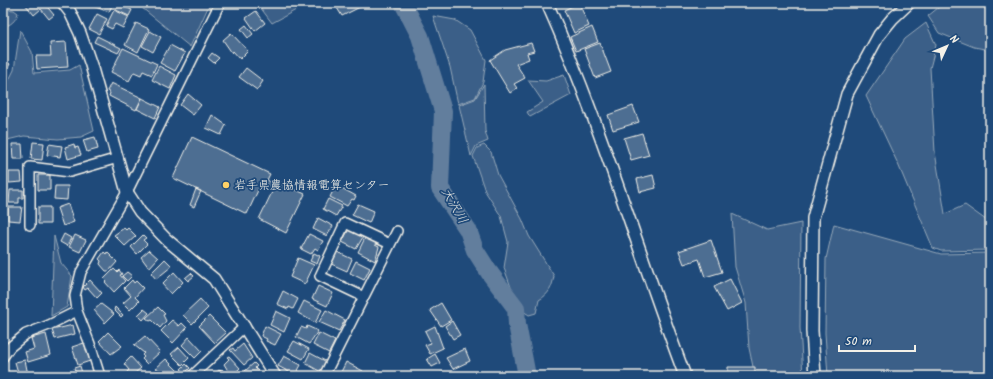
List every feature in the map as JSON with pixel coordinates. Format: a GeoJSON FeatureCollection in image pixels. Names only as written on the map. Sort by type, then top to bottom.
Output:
{"type":"FeatureCollection","features":[{"type":"Feature","properties":{"kind":"street"},"geometry":{"type":"LineString","coordinates":[[63,3],[70,12],[80,33],[127,192],[140,212],[167,240],[214,278],[275,376]]}},
{"type":"Feature","properties":{"kind":"street"},"geometry":{"type":"LineString","coordinates":[[100,376],[90,344],[77,311],[75,296],[81,272],[127,192],[220,3]]}},
{"type":"Feature","properties":{"kind":"street"},"geometry":{"type":"LineString","coordinates":[[547,3],[570,56],[660,310],[685,376]]}},
{"type":"Feature","properties":{"kind":"street"},"geometry":{"type":"LineString","coordinates":[[816,376],[812,331],[812,218],[847,94],[879,35],[892,18],[910,3]]}},
{"type":"Feature","properties":{"kind":"street"},"geometry":{"type":"LineString","coordinates":[[30,225],[30,167],[70,172],[118,158]]}},
{"type":"Feature","properties":{"kind":"street"},"geometry":{"type":"LineString","coordinates":[[364,297],[320,276],[345,223],[390,244]]}},
{"type":"Feature","properties":{"kind":"street"},"geometry":{"type":"LineString","coordinates":[[324,376],[397,231]]}},
{"type":"Feature","properties":{"kind":"street"},"geometry":{"type":"LineString","coordinates":[[3,357],[10,347],[26,334],[49,325],[77,311]]}},
{"type":"Feature","properties":{"kind":"street"},"geometry":{"type":"LineString","coordinates":[[192,376],[245,326]]}},
{"type":"Feature","properties":{"kind":"shaded area"},"geometry":{"type":"Polygon","coordinates":[[[136,3],[207,3],[209,5],[190,47],[136,3]]]}},
{"type":"Feature","properties":{"kind":"shaded area"},"geometry":{"type":"Polygon","coordinates":[[[257,3],[309,3],[272,23],[257,3]]]}},
{"type":"Feature","properties":{"kind":"shaded area"},"geometry":{"type":"Polygon","coordinates":[[[944,3],[990,3],[990,50],[974,47],[939,33],[928,16],[944,3]]]}},
{"type":"Feature","properties":{"kind":"shaded area"},"geometry":{"type":"Polygon","coordinates":[[[3,9],[14,10],[18,13],[13,22],[3,26],[3,9]]]}},
{"type":"Feature","properties":{"kind":"shaded area"},"geometry":{"type":"Polygon","coordinates":[[[433,16],[455,20],[470,30],[486,60],[483,82],[475,98],[458,104],[450,67],[433,16]]]}},
{"type":"Feature","properties":{"kind":"shaded area"},"geometry":{"type":"Polygon","coordinates":[[[926,23],[936,45],[930,68],[935,152],[945,214],[965,205],[990,223],[990,250],[941,251],[933,248],[898,164],[866,96],[905,39],[926,23]]]}},
{"type":"Feature","properties":{"kind":"shaded area"},"geometry":{"type":"Polygon","coordinates":[[[20,30],[32,52],[34,73],[70,70],[79,65],[94,131],[81,137],[58,139],[24,136],[3,141],[3,82],[8,82],[14,70],[20,30]]]}},
{"type":"Feature","properties":{"kind":"shaded area"},"geometry":{"type":"Polygon","coordinates":[[[564,75],[571,95],[530,117],[527,112],[543,102],[528,80],[546,81],[564,75]]]}},
{"type":"Feature","properties":{"kind":"shaded area"},"geometry":{"type":"Polygon","coordinates":[[[484,84],[485,131],[488,141],[476,146],[471,156],[459,105],[475,99],[484,84]]]}},
{"type":"Feature","properties":{"kind":"shaded area"},"geometry":{"type":"Polygon","coordinates":[[[484,145],[491,152],[498,175],[522,219],[529,236],[554,276],[550,290],[539,300],[536,313],[529,315],[523,311],[512,290],[504,268],[508,242],[501,216],[485,191],[473,156],[477,148],[484,145]]]}},
{"type":"Feature","properties":{"kind":"shaded area"},"geometry":{"type":"Polygon","coordinates":[[[732,214],[767,230],[801,223],[800,328],[803,376],[755,376],[749,348],[746,303],[735,267],[732,214]]]}},
{"type":"Feature","properties":{"kind":"shaded area"},"geometry":{"type":"Polygon","coordinates":[[[834,224],[941,254],[990,253],[990,376],[828,376],[825,333],[826,259],[834,224]]]}},
{"type":"Feature","properties":{"kind":"shaded area"},"geometry":{"type":"Polygon","coordinates":[[[54,236],[61,263],[72,276],[67,307],[51,316],[54,236]]]}},
{"type":"Feature","properties":{"kind":"building"},"geometry":{"type":"Polygon","coordinates":[[[44,3],[54,15],[49,19],[41,9],[34,15],[25,4],[44,3]]]}},
{"type":"Feature","properties":{"kind":"building"},"geometry":{"type":"Polygon","coordinates":[[[92,3],[113,3],[109,12],[90,5],[92,3]]]}},
{"type":"Feature","properties":{"kind":"building"},"geometry":{"type":"Polygon","coordinates":[[[334,3],[361,3],[362,6],[342,16],[334,3]]]}},
{"type":"Feature","properties":{"kind":"building"},"geometry":{"type":"Polygon","coordinates":[[[579,3],[589,26],[574,33],[564,10],[579,3]]]}},
{"type":"Feature","properties":{"kind":"building"},"geometry":{"type":"Polygon","coordinates":[[[119,4],[132,10],[129,16],[116,10],[119,4]]]}},
{"type":"Feature","properties":{"kind":"building"},"geometry":{"type":"Polygon","coordinates":[[[114,10],[129,17],[123,28],[115,24],[112,29],[106,26],[114,10]]]}},
{"type":"Feature","properties":{"kind":"building"},"geometry":{"type":"Polygon","coordinates":[[[256,11],[265,23],[255,31],[246,18],[256,11]]]}},
{"type":"Feature","properties":{"kind":"building"},"geometry":{"type":"Polygon","coordinates":[[[97,14],[107,19],[99,34],[89,29],[97,14]]]}},
{"type":"Feature","properties":{"kind":"building"},"geometry":{"type":"Polygon","coordinates":[[[136,23],[149,29],[138,52],[125,45],[136,23]]]}},
{"type":"Feature","properties":{"kind":"building"},"geometry":{"type":"Polygon","coordinates":[[[246,25],[253,34],[248,38],[241,29],[246,25]]]}},
{"type":"Feature","properties":{"kind":"building"},"geometry":{"type":"Polygon","coordinates":[[[592,27],[598,42],[576,51],[570,37],[592,27]]]}},
{"type":"Feature","properties":{"kind":"building"},"geometry":{"type":"Polygon","coordinates":[[[150,31],[161,37],[153,52],[142,46],[150,31]]]}},
{"type":"Feature","properties":{"kind":"building"},"geometry":{"type":"Polygon","coordinates":[[[231,33],[248,51],[240,59],[233,51],[232,53],[223,40],[231,33]]]}},
{"type":"Feature","properties":{"kind":"building"},"geometry":{"type":"Polygon","coordinates":[[[97,36],[121,48],[118,53],[94,42],[97,36]]]}},
{"type":"Feature","properties":{"kind":"building"},"geometry":{"type":"Polygon","coordinates":[[[66,42],[68,67],[37,69],[36,56],[51,56],[50,43],[66,42]]]}},
{"type":"Feature","properties":{"kind":"building"},"geometry":{"type":"Polygon","coordinates":[[[531,43],[534,51],[527,53],[529,59],[516,64],[525,78],[514,84],[517,88],[510,93],[490,60],[505,50],[531,43]]]}},
{"type":"Feature","properties":{"kind":"building"},"geometry":{"type":"Polygon","coordinates":[[[600,43],[611,72],[595,78],[584,49],[600,43]]]}},
{"type":"Feature","properties":{"kind":"building"},"geometry":{"type":"Polygon","coordinates":[[[170,45],[185,53],[175,71],[160,63],[170,45]]]}},
{"type":"Feature","properties":{"kind":"building"},"geometry":{"type":"Polygon","coordinates":[[[123,48],[157,64],[152,75],[143,71],[141,75],[134,72],[129,81],[111,72],[123,48]]]}},
{"type":"Feature","properties":{"kind":"building"},"geometry":{"type":"Polygon","coordinates":[[[212,53],[219,58],[214,63],[208,58],[212,53]]]}},
{"type":"Feature","properties":{"kind":"building"},"geometry":{"type":"Polygon","coordinates":[[[3,59],[10,64],[3,75],[3,59]]]}},
{"type":"Feature","properties":{"kind":"building"},"geometry":{"type":"Polygon","coordinates":[[[159,66],[176,75],[170,89],[152,80],[159,66]]]}},
{"type":"Feature","properties":{"kind":"building"},"geometry":{"type":"Polygon","coordinates":[[[246,68],[263,81],[257,90],[239,77],[246,68]]]}},
{"type":"Feature","properties":{"kind":"building"},"geometry":{"type":"Polygon","coordinates":[[[111,83],[142,98],[136,110],[109,96],[110,93],[107,91],[111,83]]]}},
{"type":"Feature","properties":{"kind":"building"},"geometry":{"type":"Polygon","coordinates":[[[188,94],[201,105],[193,115],[180,105],[188,94]]]}},
{"type":"Feature","properties":{"kind":"building"},"geometry":{"type":"Polygon","coordinates":[[[142,98],[160,107],[155,118],[137,109],[142,98]]]}},
{"type":"Feature","properties":{"kind":"building"},"geometry":{"type":"Polygon","coordinates":[[[633,106],[639,122],[613,130],[608,115],[633,106]]]}},
{"type":"Feature","properties":{"kind":"building"},"geometry":{"type":"Polygon","coordinates":[[[212,115],[226,125],[221,135],[206,128],[212,115]]]}},
{"type":"Feature","properties":{"kind":"building"},"geometry":{"type":"Polygon","coordinates":[[[642,133],[649,155],[631,160],[624,138],[642,133]]]}},
{"type":"Feature","properties":{"kind":"building"},"geometry":{"type":"Polygon","coordinates":[[[95,137],[98,149],[87,152],[83,140],[95,137]]]}},
{"type":"Feature","properties":{"kind":"building","name":"岩手県農協情報電算センター"},"geometry":{"type":"Polygon","coordinates":[[[192,137],[270,174],[267,180],[276,185],[277,181],[305,194],[286,233],[259,219],[274,188],[265,184],[264,187],[260,186],[247,214],[173,178],[192,137]]]}},
{"type":"Feature","properties":{"kind":"building"},"geometry":{"type":"Polygon","coordinates":[[[33,142],[44,143],[42,160],[31,159],[33,142]]]}},
{"type":"Feature","properties":{"kind":"building"},"geometry":{"type":"Polygon","coordinates":[[[12,144],[22,144],[23,159],[13,159],[12,144]]]}},
{"type":"Feature","properties":{"kind":"building"},"geometry":{"type":"Polygon","coordinates":[[[49,144],[62,146],[60,157],[47,155],[49,144]]]}},
{"type":"Feature","properties":{"kind":"building"},"geometry":{"type":"Polygon","coordinates":[[[74,144],[75,148],[78,147],[81,155],[68,159],[65,147],[74,144]]]}},
{"type":"Feature","properties":{"kind":"building"},"geometry":{"type":"Polygon","coordinates":[[[9,172],[21,172],[22,182],[9,183],[9,172]]]}},
{"type":"Feature","properties":{"kind":"building"},"geometry":{"type":"Polygon","coordinates":[[[38,175],[50,175],[50,190],[38,190],[38,175]]]}},
{"type":"Feature","properties":{"kind":"building"},"geometry":{"type":"Polygon","coordinates":[[[653,175],[656,188],[640,192],[637,179],[653,175]]]}},
{"type":"Feature","properties":{"kind":"building"},"geometry":{"type":"Polygon","coordinates":[[[336,185],[356,196],[347,206],[330,197],[336,185]]]}},
{"type":"Feature","properties":{"kind":"building"},"geometry":{"type":"Polygon","coordinates":[[[55,186],[68,186],[67,200],[54,199],[55,186]]]}},
{"type":"Feature","properties":{"kind":"building"},"geometry":{"type":"Polygon","coordinates":[[[196,189],[201,191],[194,207],[190,205],[196,189]]]}},
{"type":"Feature","properties":{"kind":"building"},"geometry":{"type":"Polygon","coordinates":[[[10,190],[23,190],[23,198],[19,198],[19,203],[9,203],[10,190]]]}},
{"type":"Feature","properties":{"kind":"building"},"geometry":{"type":"Polygon","coordinates":[[[328,199],[342,206],[336,216],[323,209],[328,199]]]}},
{"type":"Feature","properties":{"kind":"building"},"geometry":{"type":"Polygon","coordinates":[[[68,204],[74,222],[63,226],[57,208],[68,204]]]}},
{"type":"Feature","properties":{"kind":"building"},"geometry":{"type":"Polygon","coordinates":[[[358,204],[374,211],[369,223],[352,215],[358,204]]]}},
{"type":"Feature","properties":{"kind":"building"},"geometry":{"type":"Polygon","coordinates":[[[8,207],[22,207],[20,221],[8,220],[8,207]]]}},
{"type":"Feature","properties":{"kind":"building"},"geometry":{"type":"Polygon","coordinates":[[[38,207],[50,207],[50,224],[38,224],[38,207]]]}},
{"type":"Feature","properties":{"kind":"building"},"geometry":{"type":"Polygon","coordinates":[[[318,218],[333,226],[327,236],[313,229],[318,218]]]}},
{"type":"Feature","properties":{"kind":"building"},"geometry":{"type":"Polygon","coordinates":[[[124,228],[126,230],[128,228],[136,236],[125,246],[114,235],[124,228]]]}},
{"type":"Feature","properties":{"kind":"building"},"geometry":{"type":"Polygon","coordinates":[[[349,229],[363,237],[356,249],[342,242],[349,229]]]}},
{"type":"Feature","properties":{"kind":"building"},"geometry":{"type":"Polygon","coordinates":[[[64,234],[71,238],[67,246],[60,242],[64,234]]]}},
{"type":"Feature","properties":{"kind":"building"},"geometry":{"type":"Polygon","coordinates":[[[309,234],[323,241],[318,250],[315,248],[311,254],[301,249],[309,234]]]}},
{"type":"Feature","properties":{"kind":"building"},"geometry":{"type":"Polygon","coordinates":[[[75,235],[86,240],[80,252],[69,247],[75,235]]]}},
{"type":"Feature","properties":{"kind":"building"},"geometry":{"type":"Polygon","coordinates":[[[143,235],[146,238],[143,240],[147,244],[137,254],[131,247],[143,235]]]}},
{"type":"Feature","properties":{"kind":"building"},"geometry":{"type":"Polygon","coordinates":[[[365,238],[376,243],[375,245],[379,247],[375,261],[358,252],[365,238]]]}},
{"type":"Feature","properties":{"kind":"building"},"geometry":{"type":"Polygon","coordinates":[[[711,240],[722,272],[705,277],[699,259],[684,264],[679,251],[711,240]]]}},
{"type":"Feature","properties":{"kind":"building"},"geometry":{"type":"Polygon","coordinates":[[[149,250],[158,258],[149,268],[141,257],[149,250]]]}},
{"type":"Feature","properties":{"kind":"building"},"geometry":{"type":"Polygon","coordinates":[[[335,251],[352,259],[347,271],[329,263],[335,251]]]}},
{"type":"Feature","properties":{"kind":"building"},"geometry":{"type":"Polygon","coordinates":[[[104,252],[106,254],[107,252],[117,262],[109,271],[106,271],[100,264],[101,261],[99,259],[104,252]]]}},
{"type":"Feature","properties":{"kind":"building"},"geometry":{"type":"Polygon","coordinates":[[[314,253],[320,256],[317,264],[310,261],[314,253]]]}},
{"type":"Feature","properties":{"kind":"building"},"geometry":{"type":"Polygon","coordinates":[[[298,258],[314,265],[305,284],[290,277],[298,258]]]}},
{"type":"Feature","properties":{"kind":"building"},"geometry":{"type":"Polygon","coordinates":[[[165,259],[172,266],[156,279],[151,273],[165,259]]]}},
{"type":"Feature","properties":{"kind":"building"},"geometry":{"type":"Polygon","coordinates":[[[356,261],[370,268],[364,280],[350,273],[356,261]]]}},
{"type":"Feature","properties":{"kind":"building"},"geometry":{"type":"Polygon","coordinates":[[[114,269],[117,272],[119,270],[122,274],[120,275],[125,281],[114,292],[104,279],[114,269]]]}},
{"type":"Feature","properties":{"kind":"building"},"geometry":{"type":"Polygon","coordinates":[[[127,272],[132,276],[127,281],[122,276],[127,272]]]}},
{"type":"Feature","properties":{"kind":"building"},"geometry":{"type":"Polygon","coordinates":[[[174,272],[183,282],[171,294],[162,284],[174,272]]]}},
{"type":"Feature","properties":{"kind":"building"},"geometry":{"type":"Polygon","coordinates":[[[191,273],[194,276],[188,281],[185,278],[191,273]]]}},
{"type":"Feature","properties":{"kind":"building"},"geometry":{"type":"Polygon","coordinates":[[[730,279],[742,303],[727,311],[714,287],[730,279]]]}},
{"type":"Feature","properties":{"kind":"building"},"geometry":{"type":"Polygon","coordinates":[[[90,280],[102,293],[97,298],[88,288],[85,290],[83,287],[90,280]]]}},
{"type":"Feature","properties":{"kind":"building"},"geometry":{"type":"Polygon","coordinates":[[[132,280],[134,283],[136,281],[143,288],[135,297],[139,301],[130,310],[123,303],[131,296],[124,288],[132,280]]]}},
{"type":"Feature","properties":{"kind":"building"},"geometry":{"type":"Polygon","coordinates":[[[318,286],[333,293],[327,306],[312,299],[318,286]]]}},
{"type":"Feature","properties":{"kind":"building"},"geometry":{"type":"Polygon","coordinates":[[[283,291],[298,299],[293,309],[289,307],[288,309],[277,304],[283,291]]]}},
{"type":"Feature","properties":{"kind":"building"},"geometry":{"type":"Polygon","coordinates":[[[200,299],[208,308],[192,324],[183,315],[200,299]]]}},
{"type":"Feature","properties":{"kind":"building"},"geometry":{"type":"Polygon","coordinates":[[[304,301],[322,310],[315,323],[298,313],[304,301]]]}},
{"type":"Feature","properties":{"kind":"building"},"geometry":{"type":"Polygon","coordinates":[[[441,303],[451,320],[441,326],[430,310],[441,303]]]}},
{"type":"Feature","properties":{"kind":"building"},"geometry":{"type":"Polygon","coordinates":[[[101,304],[114,314],[105,323],[94,310],[101,304]]]}},
{"type":"Feature","properties":{"kind":"building"},"geometry":{"type":"Polygon","coordinates":[[[115,307],[123,315],[121,317],[114,310],[115,307]]]}},
{"type":"Feature","properties":{"kind":"building"},"geometry":{"type":"Polygon","coordinates":[[[158,307],[165,314],[163,315],[166,321],[160,328],[152,320],[150,321],[146,318],[158,307]]]}},
{"type":"Feature","properties":{"kind":"building"},"geometry":{"type":"Polygon","coordinates":[[[144,309],[149,313],[143,320],[138,315],[144,309]]]}},
{"type":"Feature","properties":{"kind":"building"},"geometry":{"type":"Polygon","coordinates":[[[326,310],[345,320],[339,331],[319,322],[326,310]]]}},
{"type":"Feature","properties":{"kind":"building"},"geometry":{"type":"Polygon","coordinates":[[[276,311],[290,318],[284,332],[270,325],[276,311]]]}},
{"type":"Feature","properties":{"kind":"building"},"geometry":{"type":"Polygon","coordinates":[[[209,316],[226,333],[215,343],[199,326],[209,316]]]}},
{"type":"Feature","properties":{"kind":"building"},"geometry":{"type":"Polygon","coordinates":[[[172,320],[179,326],[182,323],[187,328],[173,343],[161,331],[172,320]]]}},
{"type":"Feature","properties":{"kind":"building"},"geometry":{"type":"Polygon","coordinates":[[[452,321],[460,335],[453,339],[445,326],[452,321]]]}},
{"type":"Feature","properties":{"kind":"building"},"geometry":{"type":"Polygon","coordinates":[[[73,325],[75,334],[55,339],[52,330],[73,325]]]}},
{"type":"Feature","properties":{"kind":"building"},"geometry":{"type":"Polygon","coordinates":[[[265,326],[281,334],[275,345],[266,341],[267,339],[261,336],[265,326]]]}},
{"type":"Feature","properties":{"kind":"building"},"geometry":{"type":"Polygon","coordinates":[[[307,326],[318,331],[309,344],[296,337],[301,327],[306,329],[307,326]]]}},
{"type":"Feature","properties":{"kind":"building"},"geometry":{"type":"Polygon","coordinates":[[[435,326],[443,348],[430,354],[425,345],[431,343],[425,331],[435,326]]]}},
{"type":"Feature","properties":{"kind":"building"},"geometry":{"type":"Polygon","coordinates":[[[108,332],[122,346],[111,354],[99,341],[108,332]]]}},
{"type":"Feature","properties":{"kind":"building"},"geometry":{"type":"Polygon","coordinates":[[[319,333],[335,341],[329,353],[313,345],[319,333]]]}},
{"type":"Feature","properties":{"kind":"building"},"geometry":{"type":"Polygon","coordinates":[[[46,334],[51,355],[28,362],[25,352],[34,349],[31,338],[46,334]]]}},
{"type":"Feature","properties":{"kind":"building"},"geometry":{"type":"Polygon","coordinates":[[[145,336],[160,352],[147,364],[142,359],[144,357],[142,355],[144,353],[134,345],[145,336]]]}},
{"type":"Feature","properties":{"kind":"building"},"geometry":{"type":"Polygon","coordinates":[[[189,337],[202,351],[195,358],[182,345],[189,337]]]}},
{"type":"Feature","properties":{"kind":"building"},"geometry":{"type":"Polygon","coordinates":[[[294,341],[309,349],[303,359],[288,351],[294,341]]]}},
{"type":"Feature","properties":{"kind":"building"},"geometry":{"type":"Polygon","coordinates":[[[84,343],[90,361],[78,365],[72,347],[84,343]]]}},
{"type":"Feature","properties":{"kind":"building"},"geometry":{"type":"Polygon","coordinates":[[[243,344],[252,358],[244,365],[230,350],[233,348],[235,351],[243,344]]]}},
{"type":"Feature","properties":{"kind":"building"},"geometry":{"type":"Polygon","coordinates":[[[179,347],[189,358],[182,365],[171,354],[179,347]]]}},
{"type":"Feature","properties":{"kind":"building"},"geometry":{"type":"Polygon","coordinates":[[[465,349],[470,361],[453,369],[446,358],[465,349]]]}},
{"type":"Feature","properties":{"kind":"building"},"geometry":{"type":"Polygon","coordinates":[[[310,353],[327,362],[321,372],[305,363],[310,353]]]}},
{"type":"Feature","properties":{"kind":"building"},"geometry":{"type":"Polygon","coordinates":[[[435,354],[440,363],[432,367],[427,359],[435,354]]]}},
{"type":"Feature","properties":{"kind":"building"},"geometry":{"type":"Polygon","coordinates":[[[229,356],[240,368],[235,373],[233,371],[230,374],[224,364],[229,359],[227,357],[229,356]]]}},
{"type":"Feature","properties":{"kind":"building"},"geometry":{"type":"Polygon","coordinates":[[[284,356],[301,365],[295,376],[286,376],[289,372],[278,366],[284,356]]]}},
{"type":"Feature","properties":{"kind":"building"},"geometry":{"type":"Polygon","coordinates":[[[131,357],[141,368],[135,373],[135,376],[127,376],[125,374],[129,370],[124,364],[131,357]]]}},
{"type":"Feature","properties":{"kind":"building"},"geometry":{"type":"Polygon","coordinates":[[[166,359],[181,374],[179,376],[161,376],[158,373],[160,371],[156,368],[166,359]]]}},
{"type":"Feature","properties":{"kind":"building"},"geometry":{"type":"Polygon","coordinates":[[[25,360],[28,375],[19,376],[15,362],[25,360]]]}},
{"type":"Feature","properties":{"kind":"building"},"geometry":{"type":"Polygon","coordinates":[[[346,362],[363,371],[361,376],[349,376],[341,372],[346,362]]]}},
{"type":"Feature","properties":{"kind":"building"},"geometry":{"type":"Polygon","coordinates":[[[254,363],[257,366],[255,368],[263,376],[250,376],[245,371],[254,363]]]}},
{"type":"Feature","properties":{"kind":"building"},"geometry":{"type":"Polygon","coordinates":[[[186,364],[190,368],[185,373],[181,369],[186,364]]]}},
{"type":"Feature","properties":{"kind":"building"},"geometry":{"type":"Polygon","coordinates":[[[80,366],[82,373],[76,374],[74,368],[80,366]]]}},
{"type":"Feature","properties":{"kind":"building"},"geometry":{"type":"Polygon","coordinates":[[[728,367],[755,367],[755,376],[728,376],[728,367]]]}},
{"type":"Feature","properties":{"kind":"building"},"geometry":{"type":"Polygon","coordinates":[[[222,369],[228,376],[212,376],[219,370],[220,371],[222,369]]]}},
{"type":"Feature","properties":{"kind":"building"},"geometry":{"type":"Polygon","coordinates":[[[91,372],[93,376],[78,376],[91,372]]]}},
{"type":"Feature","properties":{"kind":"building"},"geometry":{"type":"Polygon","coordinates":[[[443,372],[446,376],[434,376],[443,372]]]}},
{"type":"Feature","properties":{"kind":"waterway","name":"大沢川"},"geometry":{"type":"LineString","coordinates":[[403,3],[420,36],[443,111],[440,188],[468,230],[475,250],[489,272],[516,308],[517,324],[527,376]]}},
{"type":"Feature","properties":{"kind":"place","name":"岩手県農協情報電算センター"},"geometry":{"type":"Point","coordinates":[226,185]}}]}
